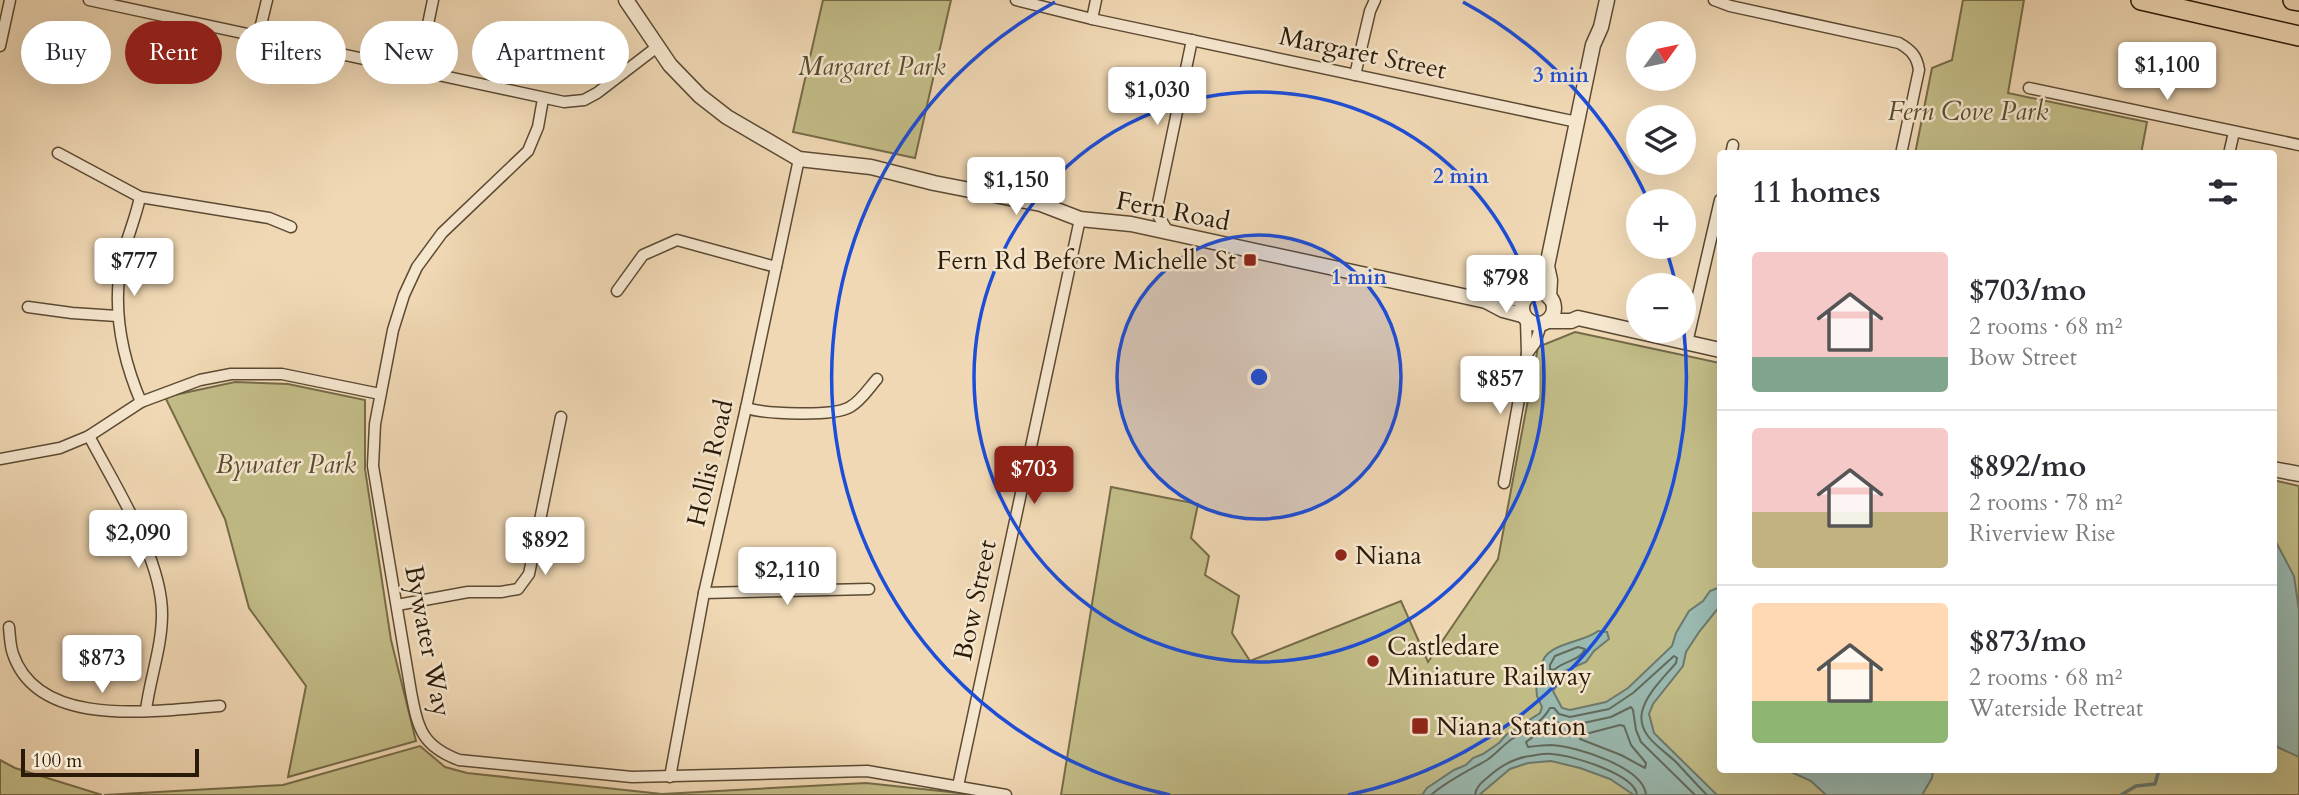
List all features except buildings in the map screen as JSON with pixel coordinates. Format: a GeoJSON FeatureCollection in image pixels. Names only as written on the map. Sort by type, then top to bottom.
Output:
{"type":"FeatureCollection","features":[{"type":"Feature","properties":{"kind":"highway"},"geometry":{"type":"LineString","coordinates":[[2141,0],[2299,36]]}},
{"type":"Feature","properties":{"kind":"highway"},"geometry":{"type":"LineString","coordinates":[[2293,0],[2299,1]]}},
{"type":"Feature","properties":{"kind":"street"},"geometry":{"type":"LineString","coordinates":[[0,46],[10,0]]}},
{"type":"Feature","properties":{"kind":"street"},"geometry":{"type":"LineString","coordinates":[[89,0],[236,32]]}},
{"type":"Feature","properties":{"kind":"street"},"geometry":{"type":"LineString","coordinates":[[262,21],[267,0]]}},
{"type":"Feature","properties":{"kind":"street"},"geometry":{"type":"LineString","coordinates":[[429,21],[433,0]]}},
{"type":"Feature","properties":{"kind":"street","name":"Fern Road"},"geometry":{"type":"LineString","coordinates":[[626,0],[657,47],[688,85],[727,117],[799,159],[871,167],[934,183],[1041,204],[1080,219],[1131,224],[1486,301],[1524,317]]}},
{"type":"Feature","properties":{"kind":"street","name":"Margaret Street"},"geometry":{"type":"LineString","coordinates":[[1016,0],[1092,19],[1577,122]]}},
{"type":"Feature","properties":{"kind":"street"},"geometry":{"type":"LineString","coordinates":[[1092,19],[1096,0]]}},
{"type":"Feature","properties":{"kind":"street"},"geometry":{"type":"LineString","coordinates":[[1354,75],[1375,0]]}},
{"type":"Feature","properties":{"kind":"street"},"geometry":{"type":"LineString","coordinates":[[1593,45],[1592,27],[1597,0]]}},
{"type":"Feature","properties":{"kind":"street"},"geometry":{"type":"LineString","coordinates":[[1527,354],[1553,313],[1547,266],[1593,45],[1601,27],[1607,0]]}},
{"type":"Feature","properties":{"kind":"street"},"geometry":{"type":"LineString","coordinates":[[1714,0],[1730,6],[1899,43],[1910,49],[1917,60],[1919,70],[1902,150]]}},
{"type":"Feature","properties":{"kind":"street"},"geometry":{"type":"LineString","coordinates":[[1169,233],[1159,216],[1158,203],[1192,40]]}},
{"type":"Feature","properties":{"kind":"street"},"geometry":{"type":"LineString","coordinates":[[458,81],[543,99],[565,102],[584,100],[657,47]]}},
{"type":"Feature","properties":{"kind":"street"},"geometry":{"type":"LineString","coordinates":[[2029,88],[2299,145]]}},
{"type":"Feature","properties":{"kind":"street","name":"Bywater Way"},"geometry":{"type":"LineString","coordinates":[[543,99],[538,127],[528,151],[442,233],[417,267],[404,295],[393,330],[380,394],[373,466],[417,722],[424,737],[441,753],[472,762],[632,777],[867,771],[1006,795]]}},
{"type":"Feature","properties":{"kind":"street"},"geometry":{"type":"LineString","coordinates":[[2230,150],[2234,132]]}},
{"type":"Feature","properties":{"kind":"street"},"geometry":{"type":"LineString","coordinates":[[58,153],[140,197],[269,218],[291,227]]}},
{"type":"Feature","properties":{"kind":"street","name":"Hollis Road"},"geometry":{"type":"LineString","coordinates":[[670,777],[704,593],[799,159]]}},
{"type":"Feature","properties":{"kind":"street"},"geometry":{"type":"LineString","coordinates":[[140,197],[136,218],[123,254],[117,316],[123,354],[141,402]]}},
{"type":"Feature","properties":{"kind":"street"},"geometry":{"type":"LineString","coordinates":[[1696,304],[1717,213]]}},
{"type":"Feature","properties":{"kind":"street","name":"Bow Street"},"geometry":{"type":"LineString","coordinates":[[958,786],[1080,219]]}},
{"type":"Feature","properties":{"kind":"street"},"geometry":{"type":"LineString","coordinates":[[617,291],[643,255],[677,240],[776,267]]}},
{"type":"Feature","properties":{"kind":"street"},"geometry":{"type":"LineString","coordinates":[[1504,483],[1527,354],[1522,303],[1547,266]]}},
{"type":"Feature","properties":{"kind":"street"},"geometry":{"type":"LineString","coordinates":[[1528,296],[1541,292],[1578,318],[1626,329]]}},
{"type":"Feature","properties":{"kind":"street","name":"Fern Road"},"geometry":{"type":"LineString","coordinates":[[1486,301],[1528,296]]}},
{"type":"Feature","properties":{"kind":"street"},"geometry":{"type":"LineString","coordinates":[[28,307],[117,316]]}},
{"type":"Feature","properties":{"kind":"street"},"geometry":{"type":"LineString","coordinates":[[1524,317],[1536,325],[1578,318]]}},
{"type":"Feature","properties":{"kind":"street"},"geometry":{"type":"LineString","coordinates":[[1687,343],[1717,349]]}},
{"type":"Feature","properties":{"kind":"street"},"geometry":{"type":"LineString","coordinates":[[0,458],[60,448],[89,436],[141,402],[200,380],[231,374],[282,374],[380,394]]}},
{"type":"Feature","properties":{"kind":"street"},"geometry":{"type":"LineString","coordinates":[[746,408],[771,413],[840,411],[856,403],[877,379]]}},
{"type":"Feature","properties":{"kind":"street"},"geometry":{"type":"LineString","coordinates":[[397,605],[468,592],[519,589],[529,575],[561,417]]}},
{"type":"Feature","properties":{"kind":"street"},"geometry":{"type":"LineString","coordinates":[[89,436],[141,537],[161,591],[160,639],[146,710]]}},
{"type":"Feature","properties":{"kind":"street"},"geometry":{"type":"LineString","coordinates":[[2277,470],[2299,474]]}},
{"type":"Feature","properties":{"kind":"street"},"geometry":{"type":"LineString","coordinates":[[704,593],[869,589]]}},
{"type":"Feature","properties":{"kind":"street"},"geometry":{"type":"LineString","coordinates":[[9,628],[13,654],[25,677],[48,696],[77,707],[108,712],[220,706]]}},
{"type":"Feature","properties":{"kind":"green space","name":"Margaret Park"},"geometry":{"type":"Polygon","coordinates":[[[823,0],[951,0],[915,158],[793,132],[823,0]]]}},
{"type":"Feature","properties":{"kind":"green space","name":"Fern Cove Park"},"geometry":{"type":"Polygon","coordinates":[[[1963,0],[2024,0],[2008,93],[2147,122],[2142,150],[1916,150],[1932,68],[1952,60],[1963,0]]]}},
{"type":"Feature","properties":{"kind":"green space"},"geometry":{"type":"Polygon","coordinates":[[[1575,332],[1717,362],[1717,773],[2277,773],[2277,481],[2299,486],[2299,795],[1061,795],[1111,487],[1198,504],[1191,538],[1209,556],[1205,575],[1239,596],[1232,633],[1250,661],[1401,601],[1428,662],[1498,559],[1538,347],[1575,332]]]}},
{"type":"Feature","properties":{"kind":"green space","name":"Bywater Park"},"geometry":{"type":"Polygon","coordinates":[[[235,382],[288,384],[365,400],[365,469],[391,640],[416,741],[288,777],[306,686],[249,608],[225,519],[165,397],[235,382]]]}},
{"type":"Feature","properties":{"kind":"green space"},"geometry":{"type":"Polygon","coordinates":[[[420,746],[445,767],[467,773],[662,794],[866,783],[978,795],[104,795],[283,785],[420,746]]]}},
{"type":"Feature","properties":{"kind":"green space"},"geometry":{"type":"Polygon","coordinates":[[[0,760],[15,768],[102,795],[0,795],[0,760]]]}},
{"type":"Feature","properties":{"kind":"water"},"geometry":{"type":"Polygon","coordinates":[[[2277,544],[2294,576],[2299,610],[2299,757],[2277,747],[2277,544]]]}},
{"type":"Feature","properties":{"kind":"water"},"geometry":{"type":"Polygon","coordinates":[[[1717,588],[1717,610],[1699,632],[1686,652],[1683,666],[1653,704],[1649,714],[1654,733],[1717,795],[1634,795],[1610,779],[1551,761],[1528,763],[1510,769],[1479,795],[1422,795],[1427,788],[1483,754],[1540,713],[1542,707],[1536,684],[1543,678],[1544,658],[1556,648],[1598,631],[1607,632],[1609,639],[1594,651],[1586,662],[1562,672],[1553,691],[1562,708],[1570,710],[1606,702],[1628,688],[1672,646],[1689,611],[1703,601],[1710,591],[1717,588]]]}},
{"type":"Feature","properties":{"kind":"water"},"geometry":{"type":"Polygon","coordinates":[[[1794,773],[1933,773],[1922,795],[1826,795],[1811,781],[1794,773]]]}},
{"type":"Feature","properties":{"kind":"waterway"},"geometry":{"type":"LineString","coordinates":[[2121,795],[2136,786],[2155,784],[2158,773]]}},
{"type":"Feature","properties":{"kind":"place","name":"Fern Rd Before Michelle St"},"geometry":{"type":"Point","coordinates":[1250,260]}},
{"type":"Feature","properties":{"kind":"place","name":"Niana"},"geometry":{"type":"Point","coordinates":[1341,555]}},
{"type":"Feature","properties":{"kind":"place","name":"Castledare Miniature Railway"},"geometry":{"type":"Point","coordinates":[1373,661]}},
{"type":"Feature","properties":{"kind":"place","name":"Niana Station"},"geometry":{"type":"Point","coordinates":[1420,726]}}]}
